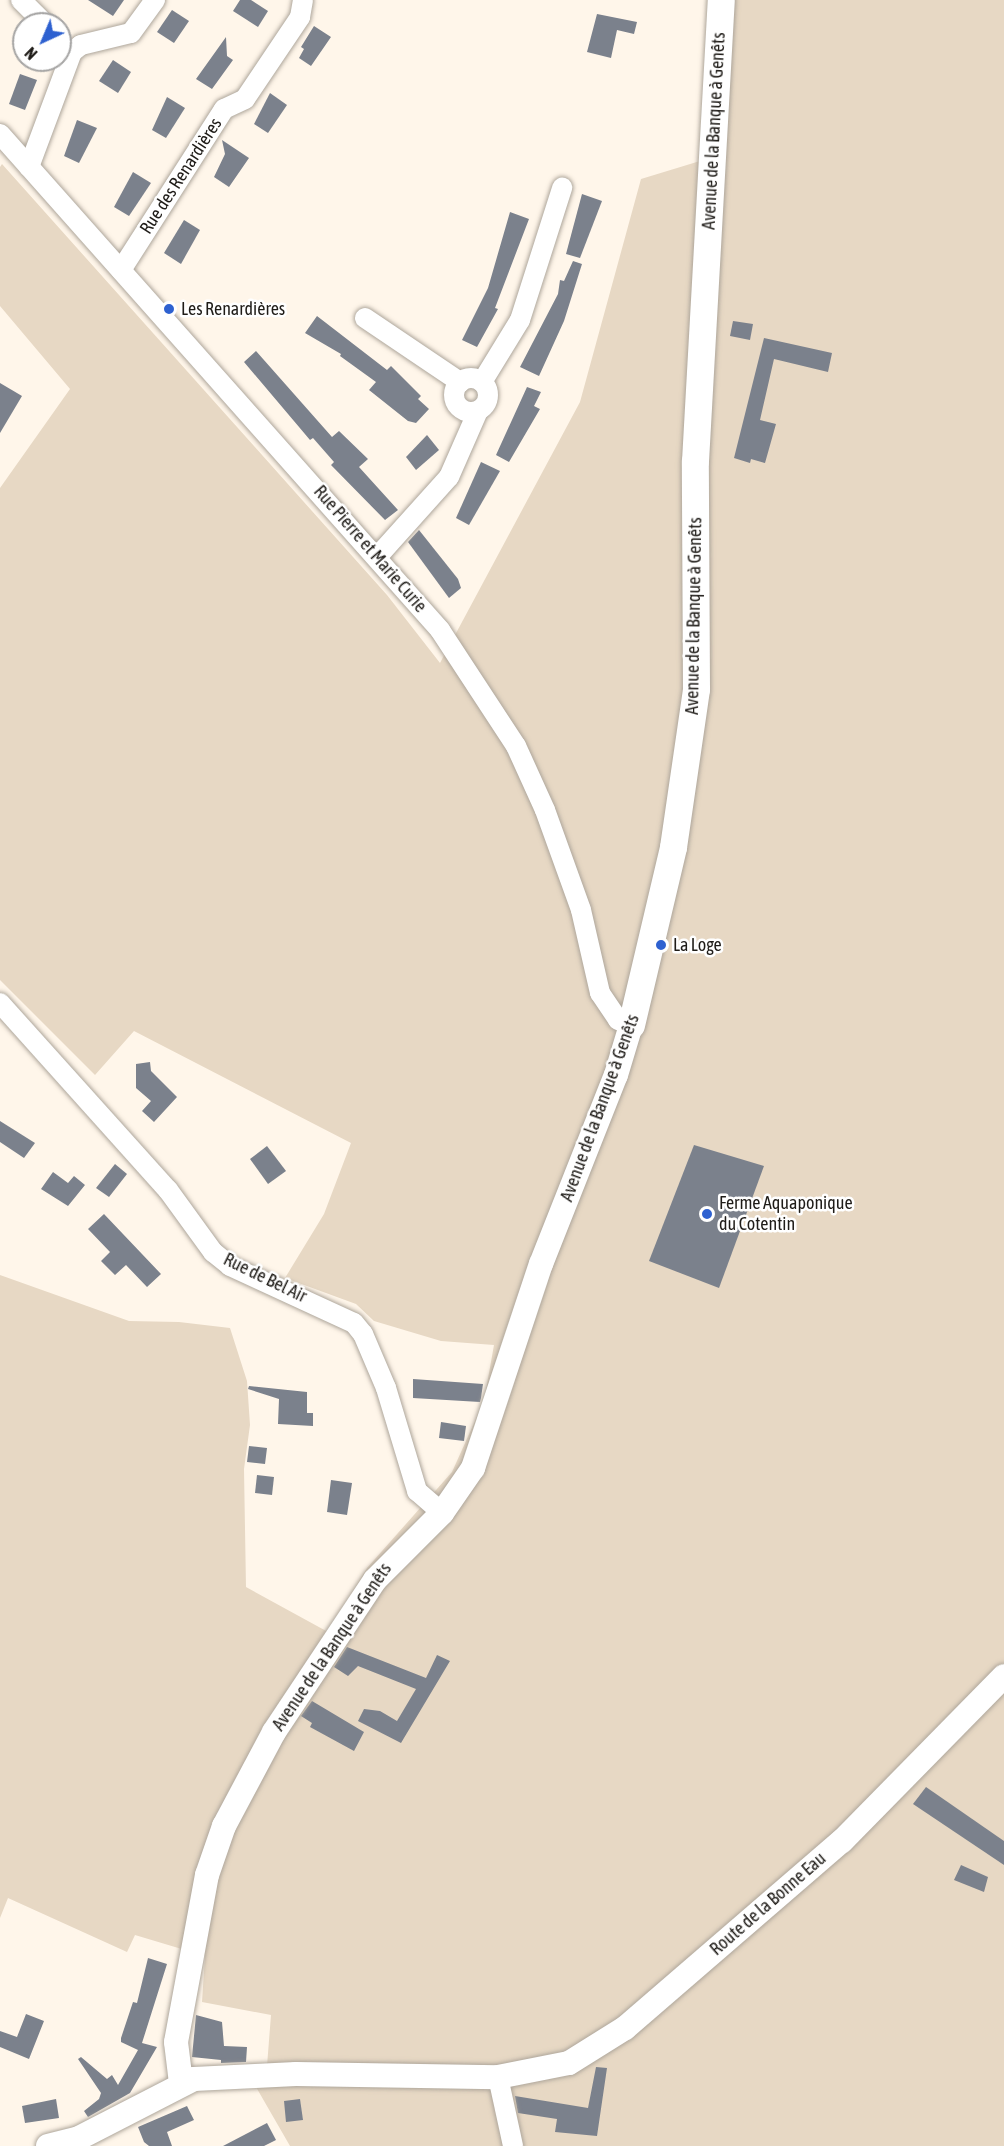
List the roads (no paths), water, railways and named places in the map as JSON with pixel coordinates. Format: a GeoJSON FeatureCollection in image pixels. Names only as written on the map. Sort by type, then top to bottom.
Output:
{"type":"FeatureCollection","features":[{"type":"Feature","properties":{"kind":"main road","name":"Avenue de la Banque à Genêts"},"geometry":{"type":"LineString","coordinates":[[631,1025],[673,847],[696,689],[695,461],[721,0]]}},
{"type":"Feature","properties":{"kind":"street"},"geometry":{"type":"LineString","coordinates":[[21,0],[33,12]]}},
{"type":"Feature","properties":{"kind":"street"},"geometry":{"type":"LineString","coordinates":[[72,46],[131,33],[155,0]]}},
{"type":"Feature","properties":{"kind":"street","name":"Rue des Renardières"},"geometry":{"type":"LineString","coordinates":[[121,270],[224,109],[245,99],[300,17],[303,0]]}},
{"type":"Feature","properties":{"kind":"street"},"geometry":{"type":"LineString","coordinates":[[29,167],[58,72]]}},
{"type":"Feature","properties":{"kind":"street","name":"Rue Pierre et Marie Curie"},"geometry":{"type":"LineString","coordinates":[[0,135],[378,556],[440,630],[516,746],[545,810],[581,910],[600,993],[618,1020],[631,1025]]}},
{"type":"Feature","properties":{"kind":"street"},"geometry":{"type":"LineString","coordinates":[[482,382],[520,320],[562,188]]}},
{"type":"Feature","properties":{"kind":"street"},"geometry":{"type":"LineString","coordinates":[[365,318],[460,382]]}},
{"type":"Feature","properties":{"kind":"street"},"geometry":{"type":"LineString","coordinates":[[378,556],[449,477],[478,411],[489,398],[482,382],[471,378],[460,382],[454,396],[458,406],[467,412],[478,411]]}},
{"type":"Feature","properties":{"kind":"street","name":"Rue de Bel Air"},"geometry":{"type":"LineString","coordinates":[[0,1003],[168,1190],[213,1252],[230,1266],[354,1323],[386,1388],[417,1491],[442,1513]]}},
{"type":"Feature","properties":{"kind":"street","name":"Avenue de la Banque à Genêts"},"geometry":{"type":"LineString","coordinates":[[181,2083],[175,2052],[201,1902],[210,1868],[237,1798],[273,1732],[375,1580],[442,1513],[464,1485],[487,1434],[541,1264],[616,1075],[631,1025]]}},
{"type":"Feature","properties":{"kind":"street","name":"Route de la Bonne Eau"},"geometry":{"type":"LineString","coordinates":[[181,2083],[261,2076],[498,2077],[569,2063],[625,2028],[865,1820],[1004,1676]]}},
{"type":"Feature","properties":{"kind":"street"},"geometry":{"type":"LineString","coordinates":[[498,2077],[513,2146]]}},
{"type":"Feature","properties":{"kind":"street"},"geometry":{"type":"LineString","coordinates":[[48,2146],[79,2138],[181,2083]]}},
{"type":"Feature","properties":{"kind":"place","name":"Les Renardières"},"geometry":{"type":"Point","coordinates":[169,309]}},
{"type":"Feature","properties":{"kind":"place","name":"La Loge"},"geometry":{"type":"Point","coordinates":[661,945]}},
{"type":"Feature","properties":{"kind":"place","name":"Ferme Aquaponique du Cotentin"},"geometry":{"type":"Point","coordinates":[707,1214]}}]}
